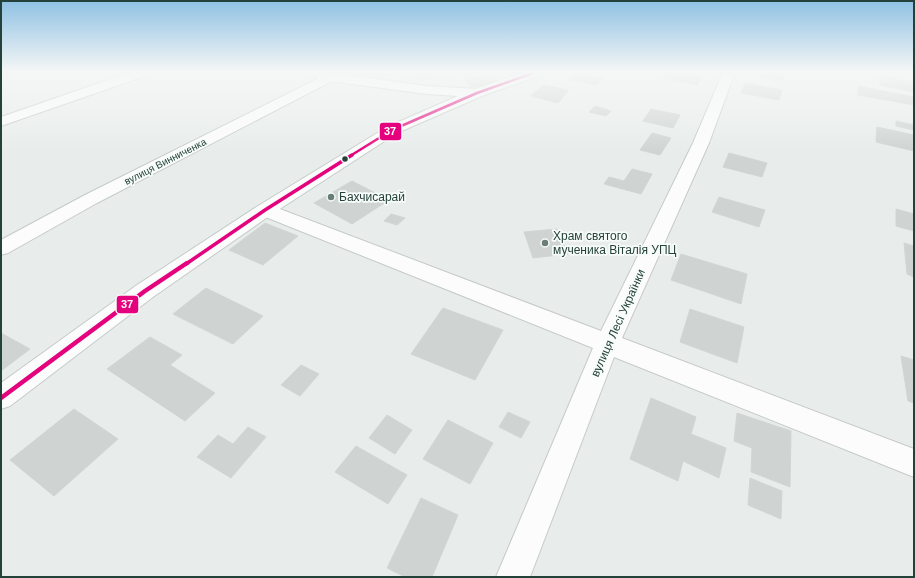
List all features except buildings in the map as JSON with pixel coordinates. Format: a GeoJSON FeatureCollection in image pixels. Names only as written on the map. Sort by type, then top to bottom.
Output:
{"type":"FeatureCollection","features":[{"type":"Feature","properties":{"kind":"street"},"geometry":{"type":"LineString","coordinates":[[1,122],[67,99]]}},
{"type":"Feature","properties":{"kind":"street","name":"вулиця Винниченка"},"geometry":{"type":"LineString","coordinates":[[1,248],[91,199],[286,99]]}},
{"type":"Feature","properties":{"kind":"street"},"geometry":{"type":"LineString","coordinates":[[1,398],[145,291],[265,210],[392,130],[463,99]]}},
{"type":"Feature","properties":{"kind":"street","name":"вулиця Лесі Українки"},"geometry":{"type":"LineString","coordinates":[[513,577],[607,344],[701,143],[718,99]]}},
{"type":"Feature","properties":{"kind":"street"},"geometry":{"type":"LineString","coordinates":[[265,210],[914,463]]}},
{"type":"Feature","properties":{"kind":"transit line","name":"37"},"geometry":{"type":"LineString","coordinates":[[1,398],[145,291],[265,210],[392,130],[463,99]]}},
{"type":"Feature","properties":{"kind":"place","name":"Бахчисарай"},"geometry":{"type":"Point","coordinates":[331,197]}},
{"type":"Feature","properties":{"kind":"place","name":"Храм святого мученика Віталія УПЦ"},"geometry":{"type":"Point","coordinates":[545,243]}}]}
